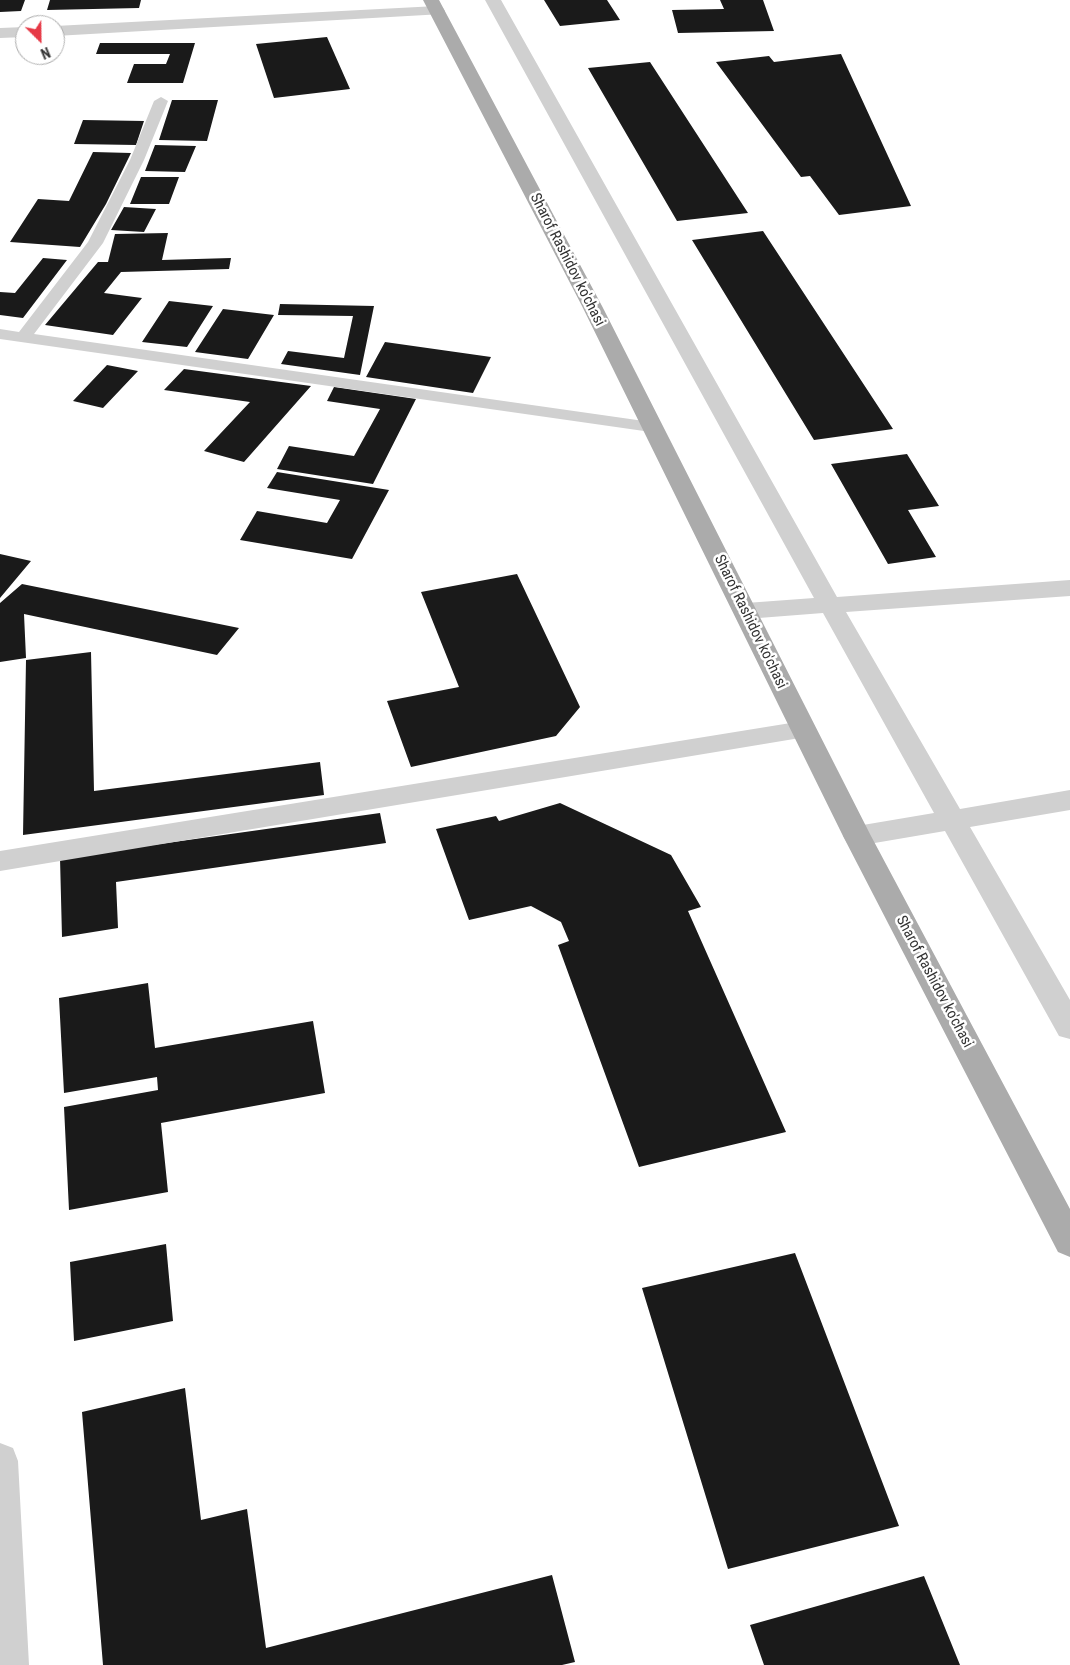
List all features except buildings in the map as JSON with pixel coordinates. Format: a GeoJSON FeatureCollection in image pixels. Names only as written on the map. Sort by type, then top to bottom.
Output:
{"type":"FeatureCollection","features":[{"type":"Feature","properties":{"kind":"main road","name":"Sharof Rashidov ko'chasi"},"geometry":{"type":"LineString","coordinates":[[434,5],[592,306],[857,836],[1070,1242]]}},
{"type":"Feature","properties":{"kind":"street"},"geometry":{"type":"LineString","coordinates":[[493,0],[830,605],[1070,1026]]}},
{"type":"Feature","properties":{"kind":"street"},"geometry":{"type":"LineString","coordinates":[[65,29],[434,5]]}},
{"type":"Feature","properties":{"kind":"street"},"geometry":{"type":"LineString","coordinates":[[0,33],[15,32]]}},
{"type":"Feature","properties":{"kind":"street"},"geometry":{"type":"LineString","coordinates":[[746,611],[1070,588]]}},
{"type":"Feature","properties":{"kind":"street"},"geometry":{"type":"LineString","coordinates":[[0,861],[803,730]]}},
{"type":"Feature","properties":{"kind":"street"},"geometry":{"type":"LineString","coordinates":[[857,836],[1070,800]]}},
{"type":"Feature","properties":{"kind":"street"},"geometry":{"type":"LineString","coordinates":[[0,1461],[9,1665]]}},
{"type":"Feature","properties":{"kind":"lane"},"geometry":{"type":"LineString","coordinates":[[23,337],[95,243],[137,160],[160,100]]}},
{"type":"Feature","properties":{"kind":"lane"},"geometry":{"type":"LineString","coordinates":[[0,334],[651,426]]}}]}
